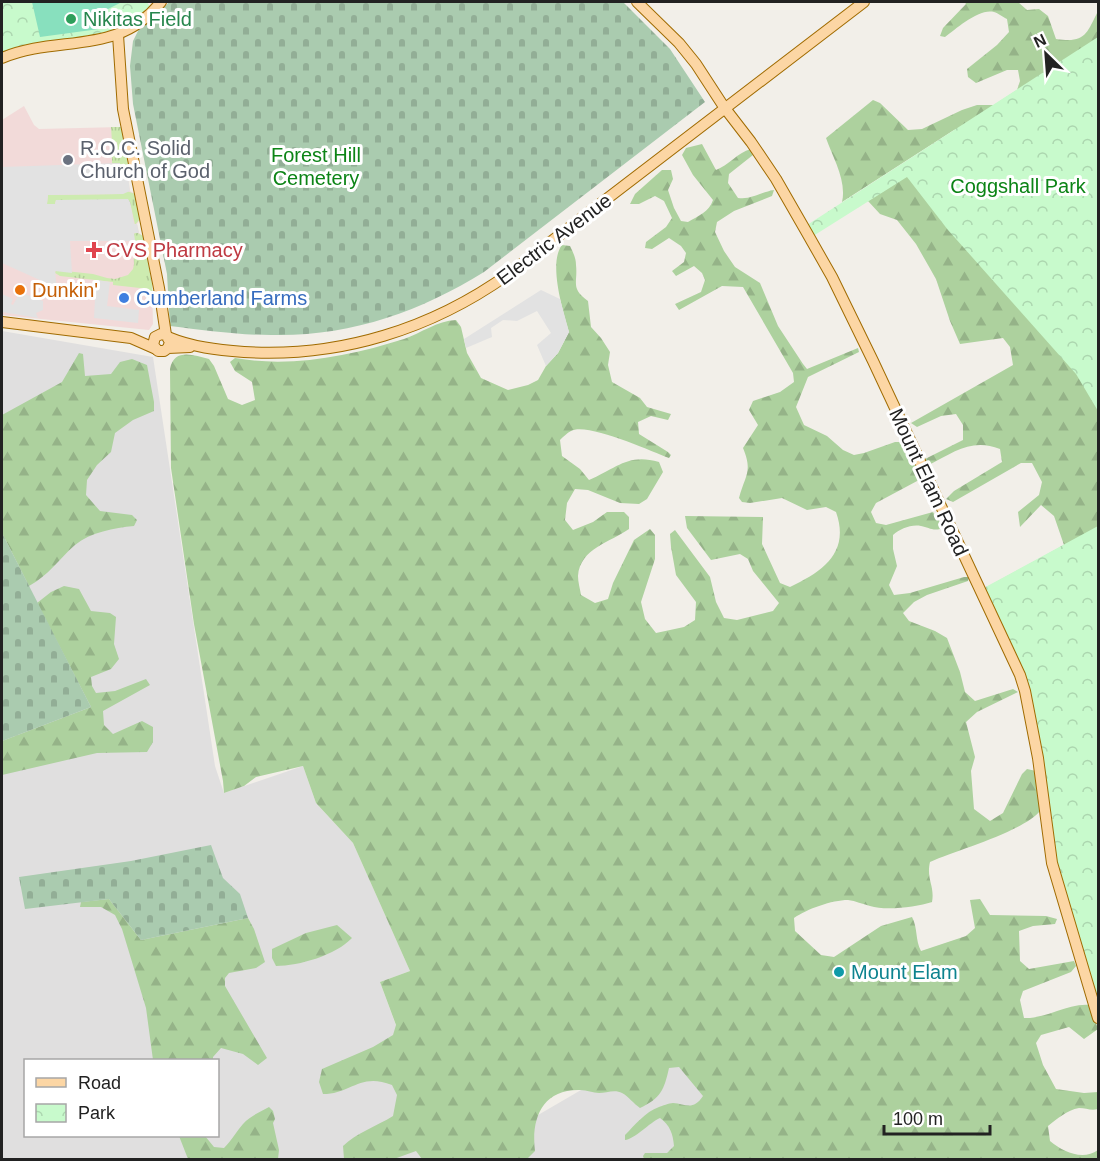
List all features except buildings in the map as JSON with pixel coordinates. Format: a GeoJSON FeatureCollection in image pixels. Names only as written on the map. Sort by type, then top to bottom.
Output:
{"type":"FeatureCollection","features":[{"type":"Feature","properties":{"kind":"main road"},"geometry":{"type":"LineString","coordinates":[[2,58],[28,49],[95,41],[118,35],[130,29],[161,2]]}},
{"type":"Feature","properties":{"kind":"main road","name":"Mount Elam Road"},"geometry":{"type":"LineString","coordinates":[[637,2],[687,52],[751,142],[776,179],[832,277],[1020,675],[1038,758],[1052,863],[1098,1018]]}},
{"type":"Feature","properties":{"kind":"main road","name":"Electric Avenue"},"geometry":{"type":"LineString","coordinates":[[131,338],[141,336],[193,346],[257,352],[324,349],[387,335],[441,315],[510,273],[864,2]]}},
{"type":"Feature","properties":{"kind":"main road"},"geometry":{"type":"LineString","coordinates":[[118,35],[123,110],[159,288],[163,339]]}},
{"type":"Feature","properties":{"kind":"main road","name":"Electric Avenue"},"geometry":{"type":"LineString","coordinates":[[2,322],[131,338],[164,351],[163,339]]}},
{"type":"Feature","properties":{"kind":"shaded area"},"geometry":{"type":"Polygon","coordinates":[[[24,106],[34,125],[39,129],[121,127],[130,174],[128,178],[130,191],[135,194],[140,219],[137,224],[139,233],[143,236],[152,284],[153,324],[149,330],[2,315],[2,120],[24,106]]]}},
{"type":"Feature","properties":{"kind":"shaded area"},"geometry":{"type":"Polygon","coordinates":[[[120,163],[121,177],[128,177],[130,191],[123,194],[48,195],[47,204],[55,204],[56,200],[128,199],[134,224],[137,224],[139,233],[134,233],[135,241],[70,241],[72,273],[55,271],[57,289],[45,289],[42,281],[2,263],[2,167],[120,163]]]}},
{"type":"Feature","properties":{"kind":"shaded area"},"geometry":{"type":"Polygon","coordinates":[[[96,280],[110,282],[107,306],[139,310],[138,323],[94,318],[96,280]]]}},
{"type":"Feature","properties":{"kind":"shaded area"},"geometry":{"type":"Polygon","coordinates":[[[541,290],[560,299],[569,332],[558,353],[546,366],[537,345],[551,333],[537,311],[517,321],[503,320],[491,328],[492,337],[466,348],[464,339],[541,290]]]}},
{"type":"Feature","properties":{"kind":"shaded area"},"geometry":{"type":"Polygon","coordinates":[[[20,292],[43,301],[43,310],[36,313],[38,318],[2,312],[2,294],[13,299],[11,304],[13,305],[20,292]]]}},
{"type":"Feature","properties":{"kind":"shaded area"},"geometry":{"type":"Polygon","coordinates":[[[2,331],[153,357],[215,766],[224,793],[303,766],[316,803],[353,843],[410,971],[380,982],[445,1159],[2,1159],[2,331]]]}},
{"type":"Feature","properties":{"kind":"shaded area"},"geometry":{"type":"Polygon","coordinates":[[[667,1040],[722,1089],[743,1160],[461,1160],[667,1040]]]}},
{"type":"Feature","properties":{"kind":"green space"},"geometry":{"type":"Polygon","coordinates":[[[2,2],[147,2],[153,11],[130,29],[2,58],[2,2]]]}},
{"type":"Feature","properties":{"kind":"green space","name":"Nikitas Field"},"geometry":{"type":"Polygon","coordinates":[[[32,2],[122,2],[102,12],[108,25],[99,29],[40,37],[32,2]]]}},
{"type":"Feature","properties":{"kind":"green space","name":"Forest Hill Cemetery"},"geometry":{"type":"Polygon","coordinates":[[[169,2],[623,2],[670,49],[705,102],[484,272],[435,299],[409,310],[355,326],[300,335],[246,334],[170,326],[167,274],[133,104],[130,66],[133,41],[140,27],[156,16],[169,2]]]}},
{"type":"Feature","properties":{"kind":"green space"},"geometry":{"type":"Polygon","coordinates":[[[965,2],[1018,2],[1027,10],[1039,9],[1048,16],[1056,39],[1066,40],[1083,36],[1098,11],[1098,82],[954,130],[842,202],[841,178],[826,138],[873,100],[880,103],[908,130],[922,129],[977,105],[994,105],[1017,90],[1020,81],[1018,70],[1007,70],[976,83],[968,77],[967,69],[997,45],[1009,32],[1007,19],[994,12],[982,13],[945,37],[940,36],[943,28],[966,4],[965,2]]]}},
{"type":"Feature","properties":{"kind":"green space","name":"Coggshall Park"},"geometry":{"type":"Polygon","coordinates":[[[1098,37],[1098,411],[1076,374],[948,230],[907,177],[810,238],[804,227],[1098,37]]]}},
{"type":"Feature","properties":{"kind":"green space"},"geometry":{"type":"Polygon","coordinates":[[[1098,94],[1098,581],[987,587],[1064,545],[1054,516],[1041,505],[1020,527],[1018,512],[1039,495],[1042,482],[1032,463],[1021,463],[953,502],[946,499],[954,491],[1002,462],[1000,449],[981,445],[963,448],[929,465],[925,459],[963,440],[963,425],[956,414],[941,416],[917,427],[911,423],[1013,365],[1010,347],[1003,338],[960,344],[936,279],[916,244],[897,220],[880,214],[868,201],[907,176],[1098,94]]]}},
{"type":"Feature","properties":{"kind":"green space"},"geometry":{"type":"Polygon","coordinates":[[[111,127],[121,127],[130,174],[128,177],[121,177],[120,164],[112,163],[112,152],[117,152],[117,142],[112,142],[111,127]]]}},
{"type":"Feature","properties":{"kind":"green space"},"geometry":{"type":"Polygon","coordinates":[[[702,144],[716,170],[751,149],[753,155],[729,174],[728,183],[738,198],[747,198],[774,190],[772,196],[734,211],[717,222],[715,232],[735,267],[760,283],[778,326],[803,364],[807,369],[858,348],[859,352],[808,377],[796,407],[804,425],[827,436],[843,450],[854,455],[901,442],[920,474],[919,480],[876,503],[871,512],[876,523],[886,525],[933,512],[940,522],[940,529],[913,526],[893,535],[897,566],[889,585],[894,595],[969,577],[968,581],[927,595],[914,602],[903,613],[909,621],[947,638],[965,692],[975,701],[1013,689],[1018,692],[977,712],[966,722],[975,757],[971,771],[974,809],[990,821],[1003,813],[1022,774],[1027,769],[1036,771],[1041,810],[1020,826],[1006,833],[930,862],[932,902],[892,908],[848,900],[827,903],[794,918],[795,931],[821,955],[834,957],[881,926],[912,917],[921,951],[966,936],[975,928],[970,900],[980,899],[990,915],[1046,916],[1057,919],[1055,924],[1033,926],[1019,931],[1020,961],[1029,969],[1074,961],[1076,966],[1071,972],[1023,991],[1020,1000],[1024,1018],[1041,1016],[1073,1006],[1090,1005],[1098,1029],[1084,1039],[1069,1027],[1041,1035],[1036,1043],[1043,1065],[1056,1089],[1084,1093],[1098,1092],[1098,1109],[1075,1109],[1062,1115],[1048,1126],[1050,1141],[1073,1154],[1086,1155],[1098,1150],[1098,1159],[644,1159],[645,1153],[667,1153],[674,1146],[669,1127],[660,1118],[629,1139],[625,1140],[625,1135],[654,1109],[671,1103],[693,1105],[703,1096],[679,1067],[669,1068],[657,1097],[640,1108],[624,1094],[616,1091],[599,1093],[580,1090],[556,1095],[548,1100],[537,1117],[535,1151],[527,1159],[422,1159],[416,1151],[394,1159],[344,1159],[343,1146],[348,1141],[393,1116],[397,1095],[392,1085],[372,1081],[323,1094],[319,1082],[322,1069],[373,1047],[393,1035],[396,1025],[380,982],[410,971],[353,843],[316,803],[303,766],[256,777],[244,786],[224,793],[194,624],[171,468],[170,369],[172,362],[185,355],[209,359],[228,399],[242,405],[255,400],[252,382],[235,371],[230,362],[235,358],[277,362],[320,359],[363,351],[456,320],[461,327],[467,353],[481,378],[508,390],[528,385],[538,380],[546,366],[558,353],[569,332],[558,287],[556,263],[562,245],[570,246],[575,260],[577,289],[588,301],[591,327],[610,352],[608,365],[612,382],[640,398],[647,407],[671,414],[668,420],[651,416],[638,422],[639,434],[668,452],[671,455],[669,458],[619,438],[590,430],[571,431],[560,440],[562,456],[580,469],[589,480],[623,463],[639,459],[659,462],[663,472],[647,499],[639,504],[620,503],[588,490],[575,489],[567,503],[565,520],[573,530],[593,522],[607,512],[624,512],[629,517],[629,529],[590,552],[584,559],[578,576],[581,595],[595,603],[608,599],[613,583],[634,540],[650,529],[655,535],[655,559],[641,602],[645,619],[656,633],[684,627],[695,620],[696,602],[676,575],[670,534],[675,530],[710,577],[716,602],[724,618],[737,620],[773,611],[779,603],[753,571],[748,559],[740,554],[711,560],[687,528],[685,516],[763,517],[762,544],[780,583],[790,587],[814,574],[831,558],[840,538],[836,512],[826,507],[807,510],[782,498],[750,503],[742,502],[739,498],[748,468],[743,448],[758,425],[749,410],[753,401],[780,392],[794,382],[793,373],[743,287],[722,286],[679,310],[675,304],[701,292],[705,280],[702,273],[694,266],[676,276],[672,271],[684,262],[686,253],[681,246],[669,238],[652,249],[645,248],[646,242],[666,227],[672,218],[664,201],[655,196],[639,204],[630,204],[635,194],[662,170],[671,170],[673,179],[668,190],[681,221],[688,222],[706,211],[713,200],[693,175],[682,155],[686,148],[702,144]]]}},
{"type":"Feature","properties":{"kind":"green space"},"geometry":{"type":"Polygon","coordinates":[[[127,191],[135,194],[140,219],[135,225],[130,202],[56,200],[55,204],[47,204],[48,195],[122,194],[127,191]]]}},
{"type":"Feature","properties":{"kind":"green space"},"geometry":{"type":"Polygon","coordinates":[[[136,232],[143,236],[153,302],[148,301],[149,289],[60,276],[55,273],[56,270],[115,279],[128,275],[134,264],[133,235],[136,232]]]}},
{"type":"Feature","properties":{"kind":"green space"},"geometry":{"type":"Polygon","coordinates":[[[79,353],[83,354],[85,376],[111,374],[120,362],[132,359],[147,365],[154,411],[133,420],[115,433],[111,452],[97,465],[87,480],[86,495],[100,511],[132,515],[137,520],[134,526],[103,531],[81,541],[29,586],[2,533],[2,415],[62,382],[79,353]]]}},
{"type":"Feature","properties":{"kind":"green space"},"geometry":{"type":"Polygon","coordinates":[[[1098,526],[1098,1018],[1052,863],[1025,691],[980,590],[1098,526]]]}},
{"type":"Feature","properties":{"kind":"green space"},"geometry":{"type":"Polygon","coordinates":[[[2,533],[91,707],[2,741],[2,533]]]}},
{"type":"Feature","properties":{"kind":"green space"},"geometry":{"type":"Polygon","coordinates":[[[64,586],[79,589],[91,611],[110,613],[116,617],[114,644],[119,659],[111,669],[91,677],[96,693],[115,691],[146,679],[150,685],[103,711],[104,725],[113,734],[142,721],[153,727],[153,742],[147,752],[97,753],[2,775],[2,741],[91,707],[37,603],[51,592],[64,586]]]}},
{"type":"Feature","properties":{"kind":"green space"},"geometry":{"type":"Polygon","coordinates":[[[211,845],[223,878],[240,894],[248,918],[141,940],[109,899],[25,909],[19,877],[131,861],[211,845]]]}},
{"type":"Feature","properties":{"kind":"green space"},"geometry":{"type":"Polygon","coordinates":[[[109,899],[141,940],[248,918],[265,962],[256,968],[229,973],[225,978],[225,986],[267,1058],[258,1065],[243,1054],[221,1048],[213,1059],[153,1059],[146,1008],[122,929],[115,915],[101,907],[80,907],[81,902],[109,899]]]}},
{"type":"Feature","properties":{"kind":"green space"},"geometry":{"type":"Polygon","coordinates":[[[337,925],[352,938],[337,950],[295,964],[276,966],[272,958],[272,949],[306,933],[337,925]]]}},
{"type":"Feature","properties":{"kind":"green space"},"geometry":{"type":"Polygon","coordinates":[[[269,1107],[273,1111],[275,1119],[273,1123],[279,1150],[278,1159],[188,1159],[179,1137],[206,1137],[214,1147],[224,1148],[246,1121],[269,1107]]]}},
{"type":"Feature","properties":{"kind":"place","name":"Nikitas Field"},"geometry":{"type":"Point","coordinates":[71,19]}},
{"type":"Feature","properties":{"kind":"place","name":"R.O.C. Solid Church of God"},"geometry":{"type":"Point","coordinates":[68,160]}},
{"type":"Feature","properties":{"kind":"place","name":"CVS Pharmacy"},"geometry":{"type":"Point","coordinates":[94,250]}},
{"type":"Feature","properties":{"kind":"place","name":"Dunkin'"},"geometry":{"type":"Point","coordinates":[20,290]}},
{"type":"Feature","properties":{"kind":"place","name":"Cumberland Farms"},"geometry":{"type":"Point","coordinates":[124,298]}},
{"type":"Feature","properties":{"kind":"place","name":"Mount Elam"},"geometry":{"type":"Point","coordinates":[839,972]}}]}
